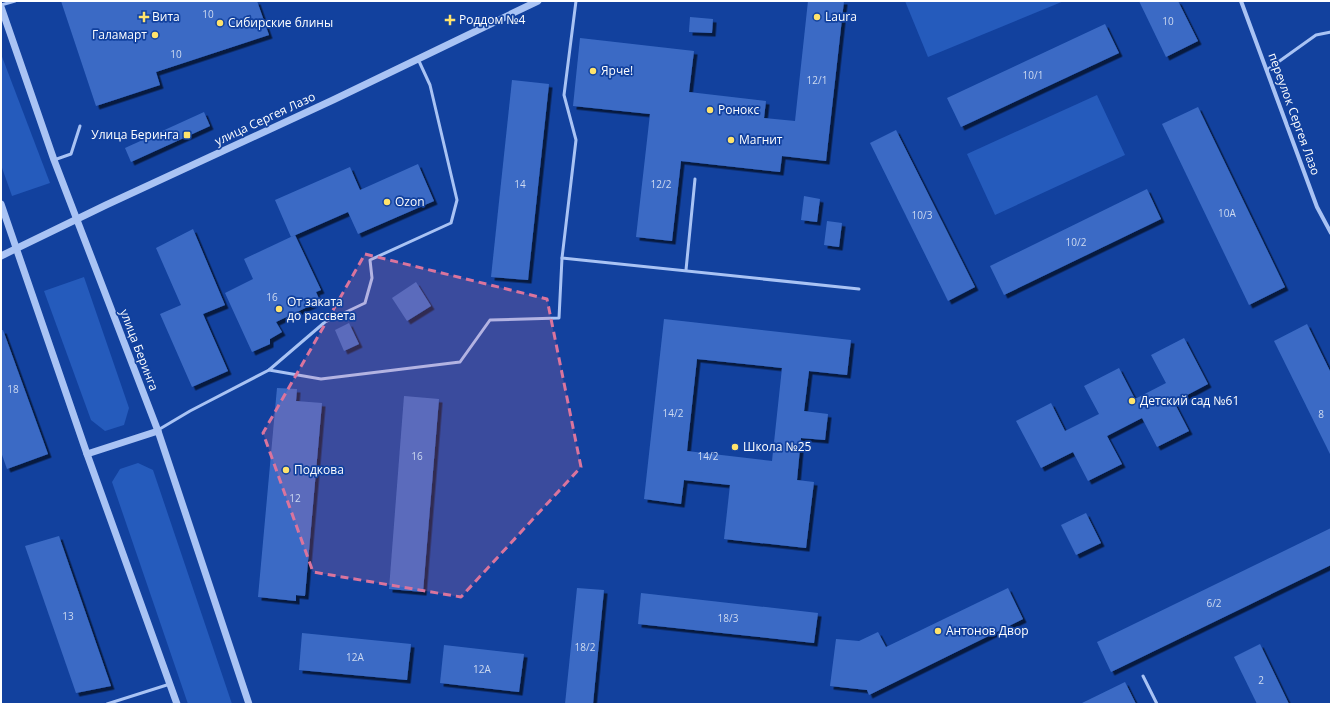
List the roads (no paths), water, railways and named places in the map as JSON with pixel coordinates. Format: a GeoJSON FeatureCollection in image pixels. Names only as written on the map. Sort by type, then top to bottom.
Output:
{"type":"FeatureCollection","features":[{"type":"Feature","properties":{"kind":"street","name":"улица Сергея Лазо"},"geometry":{"type":"LineString","coordinates":[[1,256],[538,1]]}},
{"type":"Feature","properties":{"kind":"street","name":"переулок Сергея Лазо"},"geometry":{"type":"LineString","coordinates":[[1241,1],[1317,207],[1331,233]]}},
{"type":"Feature","properties":{"kind":"street","name":"улица Беринга"},"geometry":{"type":"LineString","coordinates":[[1,6],[54,160],[78,219],[158,431],[249,704]]}},
{"type":"Feature","properties":{"kind":"street"},"geometry":{"type":"LineString","coordinates":[[1,204],[87,454],[177,704]]}},
{"type":"Feature","properties":{"kind":"street"},"geometry":{"type":"LineString","coordinates":[[87,454],[158,431]]}},
{"type":"Feature","properties":{"kind":"lane"},"geometry":{"type":"LineString","coordinates":[[1,6],[15,1]]}},
{"type":"Feature","properties":{"kind":"lane"},"geometry":{"type":"LineString","coordinates":[[269,370],[321,379],[460,362],[490,320],[559,318],[562,258],[576,140],[564,94],[576,1]]}},
{"type":"Feature","properties":{"kind":"lane"},"geometry":{"type":"LineString","coordinates":[[1267,70],[1316,35],[1331,32]]}},
{"type":"Feature","properties":{"kind":"lane"},"geometry":{"type":"LineString","coordinates":[[158,431],[190,410],[269,370],[325,322],[365,303],[372,278],[370,260],[451,222],[457,200],[430,85],[418,59]]}},
{"type":"Feature","properties":{"kind":"lane"},"geometry":{"type":"LineString","coordinates":[[54,160],[71,154],[80,126]]}},
{"type":"Feature","properties":{"kind":"lane"},"geometry":{"type":"LineString","coordinates":[[686,270],[695,179]]}},
{"type":"Feature","properties":{"kind":"lane"},"geometry":{"type":"LineString","coordinates":[[562,258],[859,289]]}},
{"type":"Feature","properties":{"kind":"lane"},"geometry":{"type":"LineString","coordinates":[[1143,676],[1157,704]]}},
{"type":"Feature","properties":{"kind":"lane"},"geometry":{"type":"LineString","coordinates":[[107,704],[170,684]]}},
{"type":"Feature","properties":{"kind":"place","name":"Вита"},"geometry":{"type":"Point","coordinates":[144,17]}},
{"type":"Feature","properties":{"kind":"place","name":"Laura"},"geometry":{"type":"Point","coordinates":[817,17]}},
{"type":"Feature","properties":{"kind":"place","name":"Роддом №4"},"geometry":{"type":"Point","coordinates":[450,20]}},
{"type":"Feature","properties":{"kind":"place","name":"Сибирские блины"},"geometry":{"type":"Point","coordinates":[220,23]}},
{"type":"Feature","properties":{"kind":"place","name":"Галамарт"},"geometry":{"type":"Point","coordinates":[155,35]}},
{"type":"Feature","properties":{"kind":"place","name":"Ярче!"},"geometry":{"type":"Point","coordinates":[593,71]}},
{"type":"Feature","properties":{"kind":"place","name":"Ронокс"},"geometry":{"type":"Point","coordinates":[710,110]}},
{"type":"Feature","properties":{"kind":"place","name":"Улица Беринга"},"geometry":{"type":"Point","coordinates":[187,135]}},
{"type":"Feature","properties":{"kind":"place","name":"Магнит"},"geometry":{"type":"Point","coordinates":[731,140]}},
{"type":"Feature","properties":{"kind":"place","name":"Ozon"},"geometry":{"type":"Point","coordinates":[387,202]}},
{"type":"Feature","properties":{"kind":"place","name":"От заката до рассвета"},"geometry":{"type":"Point","coordinates":[279,309]}},
{"type":"Feature","properties":{"kind":"place","name":"Детский сад №61"},"geometry":{"type":"Point","coordinates":[1132,401]}},
{"type":"Feature","properties":{"kind":"place","name":"Школа №25"},"geometry":{"type":"Point","coordinates":[735,447]}},
{"type":"Feature","properties":{"kind":"place","name":"Подкова"},"geometry":{"type":"Point","coordinates":[286,470]}},
{"type":"Feature","properties":{"kind":"place","name":"Антонов Двор"},"geometry":{"type":"Point","coordinates":[938,631]}}]}
